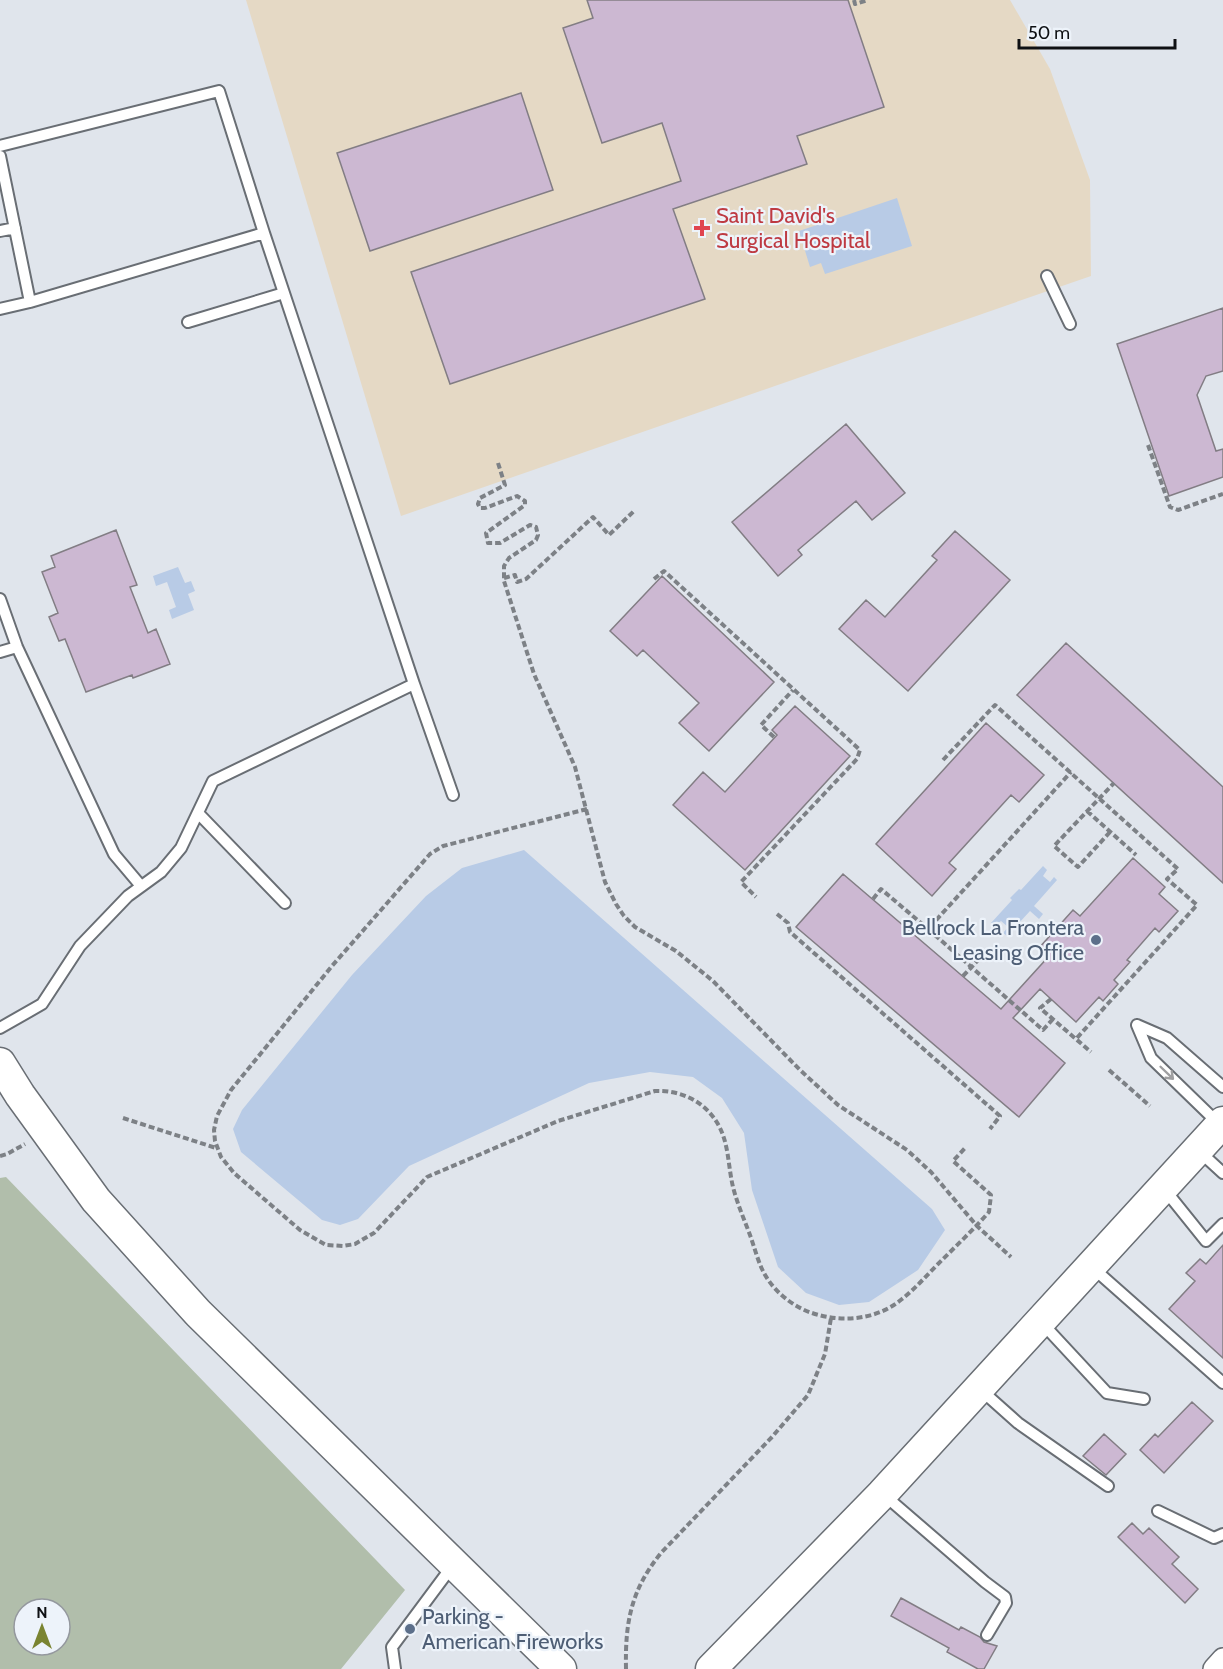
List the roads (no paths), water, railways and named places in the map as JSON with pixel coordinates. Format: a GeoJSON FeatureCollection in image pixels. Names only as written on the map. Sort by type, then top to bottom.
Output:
{"type":"FeatureCollection","features":[{"type":"Feature","properties":{"kind":"main road"},"geometry":{"type":"LineString","coordinates":[[0,1063],[20,1095],[96,1200],[198,1313],[561,1669]]}},
{"type":"Feature","properties":{"kind":"main road"},"geometry":{"type":"LineString","coordinates":[[711,1669],[882,1494],[1222,1124]]}},
{"type":"Feature","properties":{"kind":"street"},"geometry":{"type":"LineString","coordinates":[[1214,1669],[1223,1659]]}},
{"type":"Feature","properties":{"kind":"lane"},"geometry":{"type":"LineString","coordinates":[[0,146],[219,91],[264,233],[453,795]]}},
{"type":"Feature","properties":{"kind":"lane"},"geometry":{"type":"LineString","coordinates":[[0,156],[30,302]]}},
{"type":"Feature","properties":{"kind":"lane"},"geometry":{"type":"LineString","coordinates":[[0,231],[15,228]]}},
{"type":"Feature","properties":{"kind":"lane"},"geometry":{"type":"LineString","coordinates":[[0,309],[264,233]]}},
{"type":"Feature","properties":{"kind":"lane"},"geometry":{"type":"LineString","coordinates":[[1047,276],[1070,324]]}},
{"type":"Feature","properties":{"kind":"lane"},"geometry":{"type":"LineString","coordinates":[[188,322],[284,293]]}},
{"type":"Feature","properties":{"kind":"lane"},"geometry":{"type":"LineString","coordinates":[[0,599],[17,647],[114,854],[141,886]]}},
{"type":"Feature","properties":{"kind":"lane"},"geometry":{"type":"LineString","coordinates":[[0,652],[17,647]]}},
{"type":"Feature","properties":{"kind":"lane"},"geometry":{"type":"LineString","coordinates":[[0,1028],[42,1004],[80,946],[128,896],[161,873],[181,848],[213,781],[414,684]]}},
{"type":"Feature","properties":{"kind":"lane"},"geometry":{"type":"LineString","coordinates":[[198,813],[285,903]]}},
{"type":"Feature","properties":{"kind":"lane"},"geometry":{"type":"LineString","coordinates":[[1222,1124],[1151,1058],[1137,1024],[1167,1038],[1223,1087]]}},
{"type":"Feature","properties":{"kind":"lane"},"geometry":{"type":"LineString","coordinates":[[1197,1150],[1223,1173]]}},
{"type":"Feature","properties":{"kind":"lane"},"geometry":{"type":"LineString","coordinates":[[1163,1187],[1206,1241],[1223,1224]]}},
{"type":"Feature","properties":{"kind":"lane"},"geometry":{"type":"LineString","coordinates":[[1091,1266],[1223,1383]]}},
{"type":"Feature","properties":{"kind":"lane"},"geometry":{"type":"LineString","coordinates":[[1040,1321],[1107,1393],[1144,1399]]}},
{"type":"Feature","properties":{"kind":"lane"},"geometry":{"type":"LineString","coordinates":[[978,1388],[1018,1424],[1108,1486]]}},
{"type":"Feature","properties":{"kind":"lane"},"geometry":{"type":"LineString","coordinates":[[882,1494],[1005,1597],[1006,1603],[987,1635]]}},
{"type":"Feature","properties":{"kind":"lane"},"geometry":{"type":"LineString","coordinates":[[1158,1511],[1214,1538],[1223,1534]]}},
{"type":"Feature","properties":{"kind":"lane"},"geometry":{"type":"LineString","coordinates":[[395,1669],[392,1647],[453,1565]]}},
{"type":"Feature","properties":{"kind":"water"},"geometry":{"type":"Polygon","coordinates":[[[897,198],[912,246],[825,274],[821,263],[810,267],[799,231],[897,198]]]}},
{"type":"Feature","properties":{"kind":"water"},"geometry":{"type":"Polygon","coordinates":[[[178,567],[185,583],[191,581],[195,591],[188,594],[194,610],[172,619],[169,610],[176,607],[167,582],[156,586],[153,576],[178,567]]]}},
{"type":"Feature","properties":{"kind":"water"},"geometry":{"type":"Polygon","coordinates":[[[524,850],[932,1209],[945,1230],[918,1270],[869,1302],[839,1305],[806,1293],[778,1267],[752,1190],[744,1133],[722,1098],[693,1077],[650,1072],[589,1083],[409,1166],[358,1219],[340,1225],[322,1220],[241,1152],[233,1129],[242,1110],[352,975],[426,896],[462,868],[524,850]]]}},
{"type":"Feature","properties":{"kind":"water"},"geometry":{"type":"Polygon","coordinates":[[[1043,866],[1047,870],[1043,876],[1050,882],[1054,877],[1057,880],[1034,906],[1043,914],[1039,919],[1030,911],[1007,936],[1003,933],[1008,927],[1001,921],[995,926],[991,923],[1012,900],[1010,898],[1019,889],[1021,890],[1043,866]]]}},
{"type":"Feature","properties":{"kind":"place","name":"Saint David's Surgical Hospital"},"geometry":{"type":"Point","coordinates":[702,228]}},
{"type":"Feature","properties":{"kind":"place","name":"Bellrock La Frontera Leasing Office"},"geometry":{"type":"Point","coordinates":[1096,940]}},
{"type":"Feature","properties":{"kind":"place","name":"Parking - American Fireworks"},"geometry":{"type":"Point","coordinates":[410,1629]}}]}
